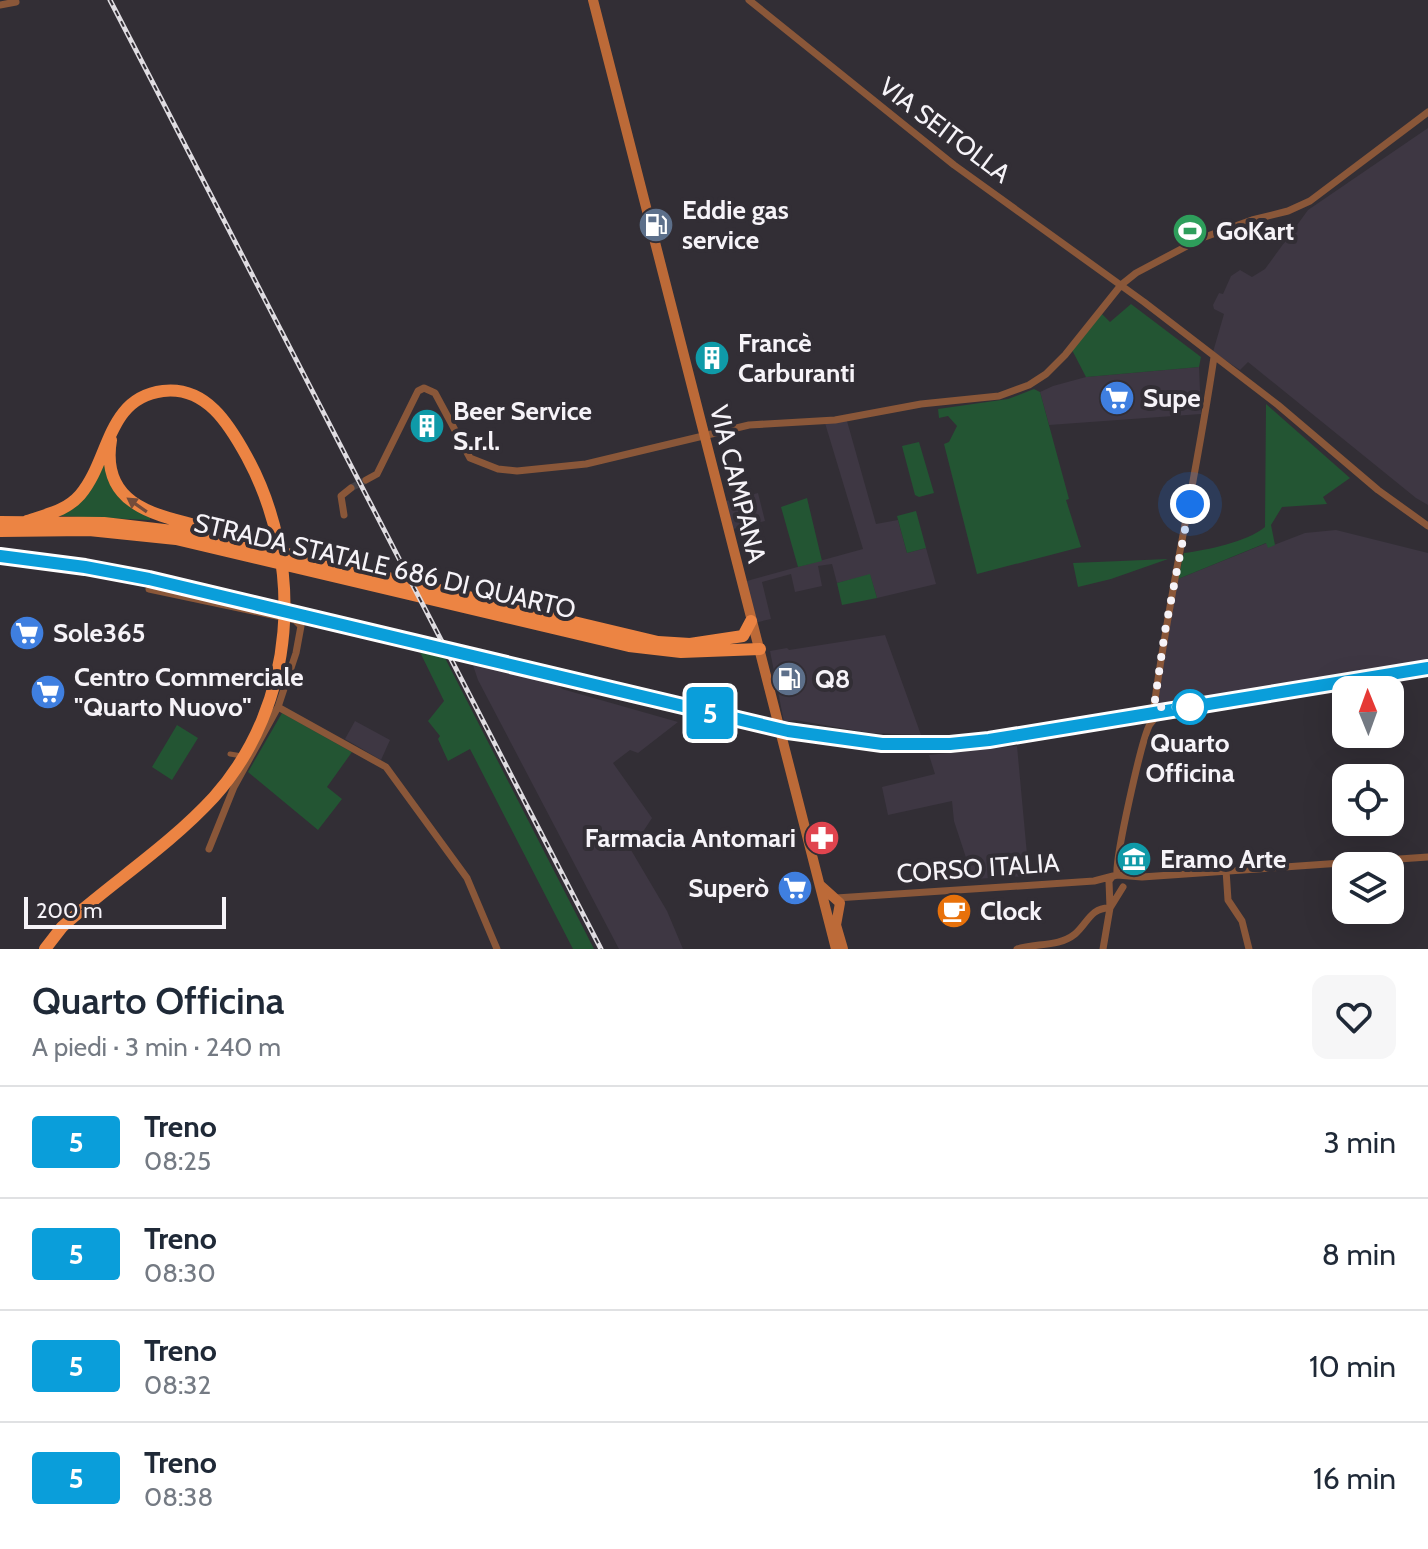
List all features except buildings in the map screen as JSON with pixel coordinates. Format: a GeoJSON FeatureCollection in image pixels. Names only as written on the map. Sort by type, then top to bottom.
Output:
{"type":"FeatureCollection","features":[{"type":"Feature","properties":{"kind":"highway"},"geometry":{"type":"LineString","coordinates":[[27,521],[63,509],[80,495],[120,415],[137,400],[163,391],[184,392],[208,403],[222,416],[247,457],[270,511],[284,571],[284,625],[274,688],[251,743],[234,771],[193,817],[62,927],[45,949]]}},
{"type":"Feature","properties":{"kind":"highway"},"geometry":{"type":"LineString","coordinates":[[113,430],[111,467],[127,498],[152,514],[219,531],[236,540]]}},
{"type":"Feature","properties":{"kind":"highway","name":"STRADA STATALE 686 DI QUARTO"},"geometry":{"type":"LineString","coordinates":[[0,522],[125,524],[236,540],[644,640],[690,644],[743,636]]}},
{"type":"Feature","properties":{"kind":"highway","name":"STRADA STATALE 686 DI QUARTO"},"geometry":{"type":"LineString","coordinates":[[0,531],[89,530],[162,537],[259,557],[629,646],[681,652],[758,645]]}},
{"type":"Feature","properties":{"kind":"highway"},"geometry":{"type":"LineString","coordinates":[[751,621],[743,636],[758,645]]}},
{"type":"Feature","properties":{"kind":"main road","name":"VIA CAMPANA"},"geometry":{"type":"LineString","coordinates":[[593,0],[836,949]]}},
{"type":"Feature","properties":{"kind":"main road"},"geometry":{"type":"LineString","coordinates":[[820,885],[837,903],[836,925],[843,949]]}},
{"type":"Feature","properties":{"kind":"main road"},"geometry":{"type":"LineString","coordinates":[[824,907],[826,898],[837,903]]}},
{"type":"Feature","properties":{"kind":"street","name":"VIA SEITOLLA"},"geometry":{"type":"LineString","coordinates":[[749,0],[954,165],[1121,285],[1267,396],[1378,490],[1428,526]]}},
{"type":"Feature","properties":{"kind":"street"},"geometry":{"type":"LineString","coordinates":[[0,5],[16,2]]}},
{"type":"Feature","properties":{"kind":"street"},"geometry":{"type":"LineString","coordinates":[[366,480],[377,474],[418,391],[424,388],[435,393],[470,458],[507,471],[586,464],[749,425],[835,420],[1010,392],[1046,374],[1121,285],[1149,264],[1202,238],[1310,201],[1428,112]]}},
{"type":"Feature","properties":{"kind":"street"},"geometry":{"type":"LineString","coordinates":[[1154,707],[1214,357]]}},
{"type":"Feature","properties":{"kind":"street"},"geometry":{"type":"LineString","coordinates":[[344,515],[341,496],[351,488]]}},
{"type":"Feature","properties":{"kind":"street"},"geometry":{"type":"LineString","coordinates":[[149,589],[299,622],[302,628],[278,707],[234,787],[209,849]]}},
{"type":"Feature","properties":{"kind":"street"},"geometry":{"type":"LineString","coordinates":[[278,707],[386,767],[467,878],[497,949]]}},
{"type":"Feature","properties":{"kind":"street"},"geometry":{"type":"LineString","coordinates":[[1103,949],[1119,853],[1150,723],[1156,716]]}},
{"type":"Feature","properties":{"kind":"street"},"geometry":{"type":"LineString","coordinates":[[230,754],[251,757]]}},
{"type":"Feature","properties":{"kind":"street","name":"CORSO ITALIA"},"geometry":{"type":"LineString","coordinates":[[837,903],[862,896],[1428,857]]}},
{"type":"Feature","properties":{"kind":"street"},"geometry":{"type":"LineString","coordinates":[[1226,870],[1228,900],[1242,921],[1249,949]]}},
{"type":"Feature","properties":{"kind":"street","name":"CORSO ITALIA"},"geometry":{"type":"LineString","coordinates":[[1123,888],[1141,877]]}},
{"type":"Feature","properties":{"kind":"street"},"geometry":{"type":"LineString","coordinates":[[1110,908],[1124,882],[1113,880]]}},
{"type":"Feature","properties":{"kind":"street"},"geometry":{"type":"LineString","coordinates":[[1113,880],[1115,891],[1123,888]]}},
{"type":"Feature","properties":{"kind":"street"},"geometry":{"type":"LineString","coordinates":[[1017,949],[1065,940],[1078,932],[1090,915],[1110,908]]}},
{"type":"Feature","properties":{"kind":"shaded area"},"geometry":{"type":"Polygon","coordinates":[[[1428,128],[1428,505],[1248,362],[1240,370],[1213,352],[1224,314],[1214,309],[1213,305],[1219,293],[1223,294],[1231,276],[1240,270],[1252,277],[1265,269],[1308,210],[1428,128]]]}},
{"type":"Feature","properties":{"kind":"shaded area"},"geometry":{"type":"Polygon","coordinates":[[[1199,367],[1201,414],[1049,425],[1040,392],[1086,377],[1199,367]]]}},
{"type":"Feature","properties":{"kind":"shaded area"},"geometry":{"type":"Polygon","coordinates":[[[847,421],[876,524],[898,520],[907,553],[926,548],[936,584],[877,598],[870,575],[837,583],[832,564],[818,566],[822,586],[795,592],[791,574],[762,582],[771,619],[754,623],[743,582],[863,549],[825,423],[847,421]]]}},
{"type":"Feature","properties":{"kind":"shaded area"},"geometry":{"type":"Polygon","coordinates":[[[758,493],[765,521],[729,530],[722,502],[758,493]]]}},
{"type":"Feature","properties":{"kind":"shaded area"},"geometry":{"type":"Polygon","coordinates":[[[1336,530],[1428,553],[1428,660],[1163,703],[1163,707],[1151,709],[1160,644],[1165,645],[1178,579],[1267,543],[1269,547],[1305,533],[1336,530]]]}},
{"type":"Feature","properties":{"kind":"shaded area"},"geometry":{"type":"Polygon","coordinates":[[[885,635],[921,735],[870,733],[795,720],[784,722],[770,651],[885,635]]]}},
{"type":"Feature","properties":{"kind":"shaded area"},"geometry":{"type":"Polygon","coordinates":[[[473,665],[556,682],[562,689],[678,722],[638,753],[630,750],[613,763],[652,818],[631,850],[667,911],[683,949],[619,949],[478,680],[473,665]]]}},
{"type":"Feature","properties":{"kind":"shaded area"},"geometry":{"type":"Polygon","coordinates":[[[355,721],[390,740],[381,760],[345,739],[355,721]]]}},
{"type":"Feature","properties":{"kind":"shaded area"},"geometry":{"type":"Polygon","coordinates":[[[1017,746],[1029,876],[973,879],[954,821],[952,801],[888,815],[882,787],[935,774],[929,755],[1017,746]]]}},
{"type":"Feature","properties":{"kind":"green space"},"geometry":{"type":"Polygon","coordinates":[[[1131,304],[1201,357],[1199,367],[1086,377],[1072,350],[1101,313],[1110,322],[1131,304]]]}},
{"type":"Feature","properties":{"kind":"green space"},"geometry":{"type":"Polygon","coordinates":[[[1034,389],[1040,392],[1069,499],[1066,500],[1081,547],[977,574],[944,444],[949,442],[957,426],[948,416],[939,418],[938,409],[1008,399],[1034,389]]]}},
{"type":"Feature","properties":{"kind":"green space"},"geometry":{"type":"Polygon","coordinates":[[[1266,404],[1350,478],[1323,497],[1327,504],[1282,507],[1271,525],[1275,545],[1268,548],[1266,543],[1178,579],[1184,553],[1238,541],[1265,527],[1266,404]]]}},
{"type":"Feature","properties":{"kind":"green space"},"geometry":{"type":"Polygon","coordinates":[[[919,442],[934,493],[919,497],[915,495],[902,446],[919,442]]]}},
{"type":"Feature","properties":{"kind":"green space"},"geometry":{"type":"Polygon","coordinates":[[[103,457],[107,466],[150,516],[150,520],[60,516],[103,457]]]}},
{"type":"Feature","properties":{"kind":"green space"},"geometry":{"type":"Polygon","coordinates":[[[807,498],[822,561],[798,567],[781,507],[807,498]]]}},
{"type":"Feature","properties":{"kind":"green space"},"geometry":{"type":"Polygon","coordinates":[[[916,511],[926,548],[907,553],[897,516],[916,511]]]}},
{"type":"Feature","properties":{"kind":"green space"},"geometry":{"type":"Polygon","coordinates":[[[1168,559],[1078,587],[1073,563],[1168,559]]]}},
{"type":"Feature","properties":{"kind":"green space"},"geometry":{"type":"Polygon","coordinates":[[[870,574],[877,598],[842,605],[837,583],[870,574]]]}},
{"type":"Feature","properties":{"kind":"green space"},"geometry":{"type":"Polygon","coordinates":[[[417,646],[443,654],[594,949],[573,949],[470,749],[448,761],[438,739],[440,736],[428,721],[444,701],[417,646]]]}},
{"type":"Feature","properties":{"kind":"green space"},"geometry":{"type":"Polygon","coordinates":[[[282,713],[352,752],[327,787],[342,799],[318,830],[248,772],[282,713]]]}},
{"type":"Feature","properties":{"kind":"green space"},"geometry":{"type":"Polygon","coordinates":[[[177,725],[198,738],[172,780],[152,767],[177,725]]]}},
{"type":"Feature","properties":{"kind":"tunnel"},"geometry":{"type":"LineString","coordinates":[[351,488],[366,480]]}},
{"type":"Feature","properties":{"kind":"railway"},"geometry":{"type":"LineString","coordinates":[[110,0],[601,949]]}},
{"type":"Feature","properties":{"kind":"railway"},"geometry":{"type":"LineString","coordinates":[[0,556],[149,579],[788,731],[882,744],[972,742],[1428,668]]}},
{"type":"Feature","properties":{"kind":"train","name":"5"},"geometry":{"type":"LineString","coordinates":[[0,556],[149,579],[788,731],[858,742],[906,745],[1002,739],[1428,668]]}},
{"type":"Feature","properties":{"kind":"place","name":"Eddie gas service"},"geometry":{"type":"Point","coordinates":[656,225]}},
{"type":"Feature","properties":{"kind":"place","name":"GoKart"},"geometry":{"type":"Point","coordinates":[1190,231]}},
{"type":"Feature","properties":{"kind":"place","name":"Francè Carburanti"},"geometry":{"type":"Point","coordinates":[712,358]}},
{"type":"Feature","properties":{"kind":"place","name":"Supe"},"geometry":{"type":"Point","coordinates":[1117,398]}},
{"type":"Feature","properties":{"kind":"place","name":"Beer Service S.r.l."},"geometry":{"type":"Point","coordinates":[427,426]}},
{"type":"Feature","properties":{"kind":"place","name":"Sole365"},"geometry":{"type":"Point","coordinates":[27,633]}},
{"type":"Feature","properties":{"kind":"place","name":"Q8"},"geometry":{"type":"Point","coordinates":[789,679]}},
{"type":"Feature","properties":{"kind":"place","name":"Centro Commerciale \"Quarto Nuovo\""},"geometry":{"type":"Point","coordinates":[48,692]}},
{"type":"Feature","properties":{"kind":"place","name":"Quarto Officina"},"geometry":{"type":"Point","coordinates":[1190,707]}},
{"type":"Feature","properties":{"kind":"place","name":"Farmacia Antomari"},"geometry":{"type":"Point","coordinates":[822,838]}},
{"type":"Feature","properties":{"kind":"place","name":"Eramo Arte"},"geometry":{"type":"Point","coordinates":[1134,859]}},
{"type":"Feature","properties":{"kind":"place","name":"Superò"},"geometry":{"type":"Point","coordinates":[795,888]}},
{"type":"Feature","properties":{"kind":"place","name":"Clock"},"geometry":{"type":"Point","coordinates":[954,911]}},
{"type":"Feature","properties":{"kind":"route"},"geometry":{"type":"LineString","coordinates":[[1190,504],[1165,631],[1154,707],[1190,707]]}}]}
